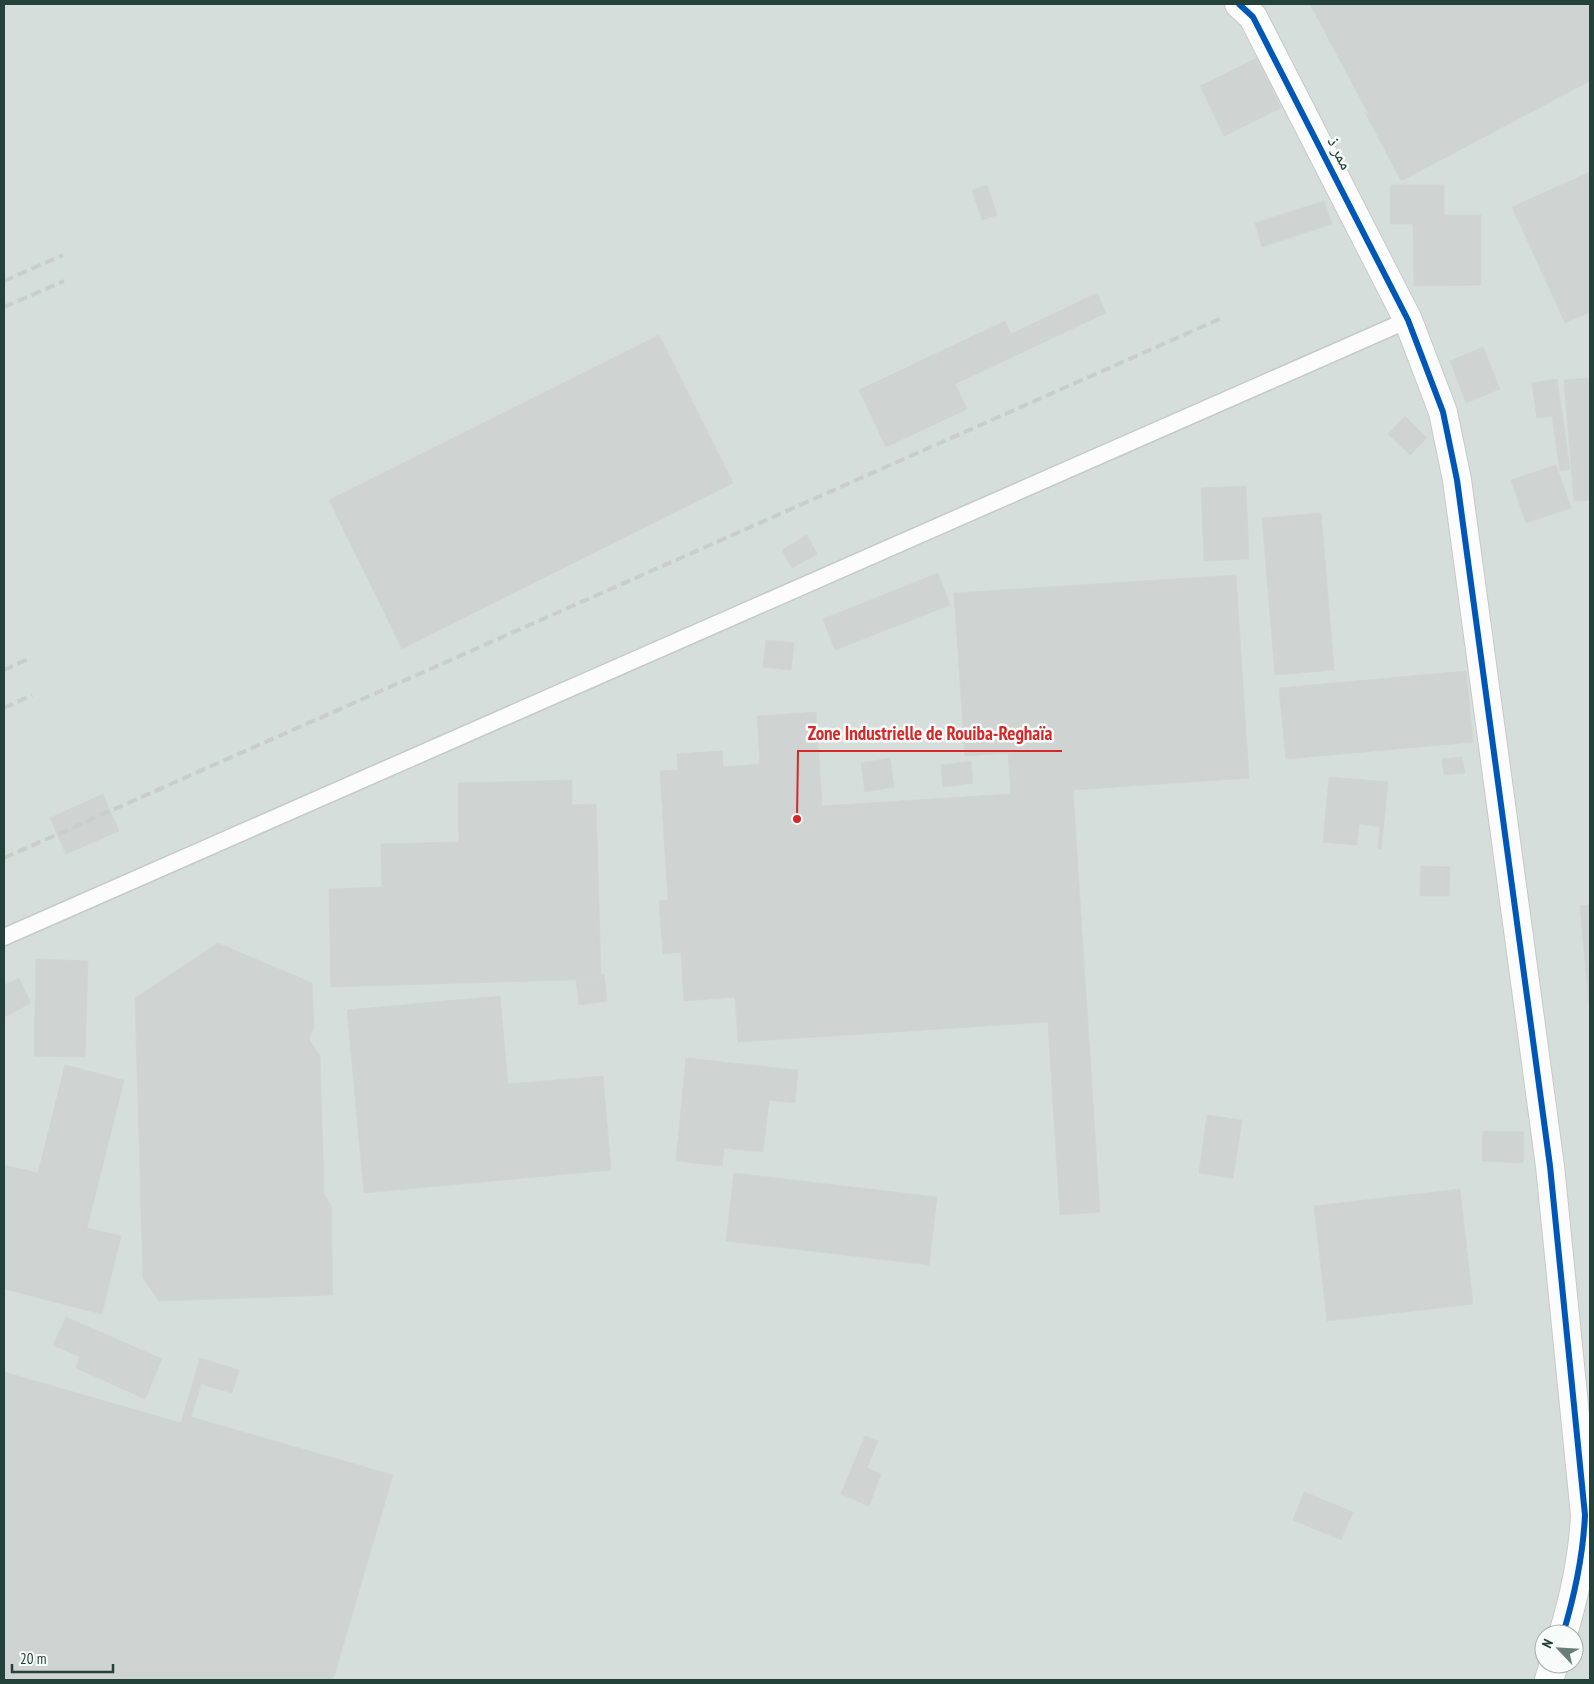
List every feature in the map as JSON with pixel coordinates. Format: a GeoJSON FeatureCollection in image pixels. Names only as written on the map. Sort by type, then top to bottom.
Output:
{"type":"FeatureCollection","features":[{"type":"Feature","properties":{"kind":"street","name":"ممر ذ"},"geometry":{"type":"LineString","coordinates":[[1239,4],[1253,17],[1408,320],[1443,412],[1457,480],[1550,1166],[1585,1515],[1583,1549],[1574,1598],[1566,1624]]}},
{"type":"Feature","properties":{"kind":"lane"},"geometry":{"type":"LineString","coordinates":[[4,937],[1408,320]]}},
{"type":"Feature","properties":{"kind":"shaded area"},"geometry":{"type":"Polygon","coordinates":[[[4,4],[1590,4],[1590,1680],[4,1680],[4,4]]]}},
{"type":"Feature","properties":{"kind":"building"},"geometry":{"type":"Polygon","coordinates":[[[1310,4],[1590,4],[1590,81],[1401,181],[1365,112],[1370,117],[1310,4]]]}},
{"type":"Feature","properties":{"kind":"building"},"geometry":{"type":"Polygon","coordinates":[[[1257,58],[1281,108],[1224,136],[1200,86],[1257,58]]]}},
{"type":"Feature","properties":{"kind":"building"},"geometry":{"type":"Polygon","coordinates":[[[1590,172],[1590,312],[1565,323],[1512,207],[1590,172]]]}},
{"type":"Feature","properties":{"kind":"building"},"geometry":{"type":"Polygon","coordinates":[[[987,185],[997,215],[982,220],[972,190],[987,185]]]}},
{"type":"Feature","properties":{"kind":"building"},"geometry":{"type":"Polygon","coordinates":[[[1390,185],[1444,185],[1444,215],[1481,215],[1481,285],[1414,286],[1413,224],[1390,224],[1390,185]]]}},
{"type":"Feature","properties":{"kind":"building"},"geometry":{"type":"Polygon","coordinates":[[[1324,201],[1332,224],[1262,247],[1255,223],[1324,201]]]}},
{"type":"Feature","properties":{"kind":"building"},"geometry":{"type":"Polygon","coordinates":[[[1097,293],[1106,313],[955,384],[967,409],[886,447],[859,390],[1005,321],[1011,334],[1097,293]]]}},
{"type":"Feature","properties":{"kind":"building"},"geometry":{"type":"Polygon","coordinates":[[[659,335],[733,483],[402,649],[329,500],[659,335]]]}},
{"type":"Feature","properties":{"kind":"building"},"geometry":{"type":"Polygon","coordinates":[[[1483,347],[1500,389],[1466,403],[1450,361],[1483,347]]]}},
{"type":"Feature","properties":{"kind":"building"},"geometry":{"type":"Polygon","coordinates":[[[1590,378],[1590,500],[1574,501],[1564,380],[1590,378]]]}},
{"type":"Feature","properties":{"kind":"building"},"geometry":{"type":"Polygon","coordinates":[[[1557,379],[1570,469],[1560,471],[1552,416],[1537,418],[1532,383],[1557,379]]]}},
{"type":"Feature","properties":{"kind":"building"},"geometry":{"type":"Polygon","coordinates":[[[1405,416],[1427,438],[1410,455],[1388,434],[1405,416]]]}},
{"type":"Feature","properties":{"kind":"building"},"geometry":{"type":"Polygon","coordinates":[[[1556,465],[1571,508],[1526,523],[1511,480],[1556,465]]]}},
{"type":"Feature","properties":{"kind":"building"},"geometry":{"type":"Polygon","coordinates":[[[1246,486],[1249,559],[1204,561],[1201,488],[1246,486]]]}},
{"type":"Feature","properties":{"kind":"building"},"geometry":{"type":"Polygon","coordinates":[[[1321,513],[1334,670],[1275,675],[1262,518],[1321,513]]]}},
{"type":"Feature","properties":{"kind":"building"},"geometry":{"type":"Polygon","coordinates":[[[807,535],[817,554],[792,568],[782,550],[807,535]]]}},
{"type":"Feature","properties":{"kind":"building"},"geometry":{"type":"Polygon","coordinates":[[[938,573],[950,605],[835,650],[823,619],[938,573]]]}},
{"type":"Feature","properties":{"kind":"building"},"geometry":{"type":"Polygon","coordinates":[[[1236,575],[1249,778],[1073,790],[1100,1212],[1060,1215],[1048,1022],[738,1042],[735,997],[684,1001],[681,952],[663,954],[659,900],[668,900],[660,771],[678,770],[677,754],[722,751],[723,767],[760,764],[757,716],[816,712],[822,806],[1011,794],[1008,753],[965,756],[954,593],[1236,575]]]}},
{"type":"Feature","properties":{"kind":"building"},"geometry":{"type":"Polygon","coordinates":[[[766,640],[794,643],[791,670],[763,667],[766,640]]]}},
{"type":"Feature","properties":{"kind":"building"},"geometry":{"type":"Polygon","coordinates":[[[1466,671],[1473,742],[1286,759],[1279,688],[1466,671]]]}},
{"type":"Feature","properties":{"kind":"building"},"geometry":{"type":"Polygon","coordinates":[[[1462,757],[1465,773],[1444,775],[1442,759],[1462,757]]]}},
{"type":"Feature","properties":{"kind":"building"},"geometry":{"type":"Polygon","coordinates":[[[890,758],[894,787],[865,792],[861,763],[890,758]]]}},
{"type":"Feature","properties":{"kind":"building"},"geometry":{"type":"Polygon","coordinates":[[[971,761],[973,783],[943,787],[941,765],[971,761]]]}},
{"type":"Feature","properties":{"kind":"building"},"geometry":{"type":"Polygon","coordinates":[[[1329,777],[1388,782],[1381,849],[1378,849],[1380,827],[1359,824],[1357,845],[1323,842],[1329,777]]]}},
{"type":"Feature","properties":{"kind":"building"},"geometry":{"type":"Polygon","coordinates":[[[572,780],[572,805],[596,804],[601,979],[331,987],[329,889],[382,887],[381,844],[459,842],[458,783],[572,780]]]}},
{"type":"Feature","properties":{"kind":"building"},"geometry":{"type":"Polygon","coordinates":[[[103,794],[119,831],[66,854],[50,818],[103,794]]]}},
{"type":"Feature","properties":{"kind":"building"},"geometry":{"type":"Polygon","coordinates":[[[1421,866],[1450,867],[1449,896],[1420,896],[1421,866]]]}},
{"type":"Feature","properties":{"kind":"building"},"geometry":{"type":"Polygon","coordinates":[[[1590,905],[1590,1015],[1580,906],[1590,905]]]}},
{"type":"Feature","properties":{"kind":"building"},"geometry":{"type":"Polygon","coordinates":[[[218,943],[312,983],[314,1027],[309,1039],[320,1056],[324,1194],[331,1206],[333,1295],[159,1301],[143,1278],[135,998],[218,943]]]}},
{"type":"Feature","properties":{"kind":"building"},"geometry":{"type":"Polygon","coordinates":[[[36,959],[88,961],[85,1057],[34,1056],[36,959]]]}},
{"type":"Feature","properties":{"kind":"building"},"geometry":{"type":"Polygon","coordinates":[[[604,974],[607,1001],[579,1005],[576,978],[604,974]]]}},
{"type":"Feature","properties":{"kind":"building"},"geometry":{"type":"Polygon","coordinates":[[[19,978],[31,1003],[4,1017],[4,985],[19,978]]]}},
{"type":"Feature","properties":{"kind":"building"},"geometry":{"type":"Polygon","coordinates":[[[500,996],[508,1084],[603,1076],[611,1170],[364,1193],[347,1010],[500,996]]]}},
{"type":"Feature","properties":{"kind":"building"},"geometry":{"type":"Polygon","coordinates":[[[686,1058],[798,1070],[795,1103],[769,1100],[763,1152],[724,1148],[722,1166],[676,1161],[686,1058]]]}},
{"type":"Feature","properties":{"kind":"building"},"geometry":{"type":"Polygon","coordinates":[[[65,1065],[124,1080],[87,1228],[121,1236],[102,1314],[4,1289],[4,1165],[38,1173],[65,1065]]]}},
{"type":"Feature","properties":{"kind":"building"},"geometry":{"type":"Polygon","coordinates":[[[1207,1115],[1242,1120],[1233,1178],[1199,1173],[1207,1115]]]}},
{"type":"Feature","properties":{"kind":"building"},"geometry":{"type":"Polygon","coordinates":[[[1483,1131],[1524,1132],[1523,1163],[1482,1161],[1483,1131]]]}},
{"type":"Feature","properties":{"kind":"building"},"geometry":{"type":"Polygon","coordinates":[[[734,1173],[937,1197],[929,1265],[726,1241],[734,1173]]]}},
{"type":"Feature","properties":{"kind":"building"},"geometry":{"type":"Polygon","coordinates":[[[1460,1189],[1473,1304],[1327,1321],[1314,1206],[1460,1189]]]}},
{"type":"Feature","properties":{"kind":"building"},"geometry":{"type":"Polygon","coordinates":[[[66,1317],[162,1359],[145,1399],[76,1368],[80,1357],[53,1345],[66,1317]]]}},
{"type":"Feature","properties":{"kind":"building"},"geometry":{"type":"Polygon","coordinates":[[[200,1358],[239,1370],[232,1393],[201,1384],[191,1417],[393,1475],[333,1680],[4,1680],[4,1372],[181,1423],[200,1358]]]}},
{"type":"Feature","properties":{"kind":"building"},"geometry":{"type":"Polygon","coordinates":[[[865,1436],[878,1441],[867,1468],[881,1474],[869,1506],[841,1494],[865,1436]]]}},
{"type":"Feature","properties":{"kind":"building"},"geometry":{"type":"Polygon","coordinates":[[[1304,1492],[1353,1512],[1341,1540],[1293,1520],[1304,1492]]]}},
{"type":"Feature","properties":{"kind":"railway"},"geometry":{"type":"LineString","coordinates":[[4,281],[63,255]]}},
{"type":"Feature","properties":{"kind":"railway"},"geometry":{"type":"LineString","coordinates":[[4,307],[64,281]]}},
{"type":"Feature","properties":{"kind":"railway"},"geometry":{"type":"LineString","coordinates":[[4,858],[1224,317]]}},
{"type":"Feature","properties":{"kind":"railway"},"geometry":{"type":"LineString","coordinates":[[4,670],[28,659]]}},
{"type":"Feature","properties":{"kind":"railway"},"geometry":{"type":"LineString","coordinates":[[4,708],[32,695]]}},
{"type":"Feature","properties":{"kind":"cycle path"},"geometry":{"type":"LineString","coordinates":[[1239,4],[1253,17],[1408,320],[1443,412],[1457,480],[1550,1166],[1585,1515],[1578,1575],[1566,1624]]}},
{"type":"Feature","properties":{"kind":"place","name":"Zone Industrielle de Rouiba-Reghaïa"},"geometry":{"type":"Point","coordinates":[797,819]}}]}
